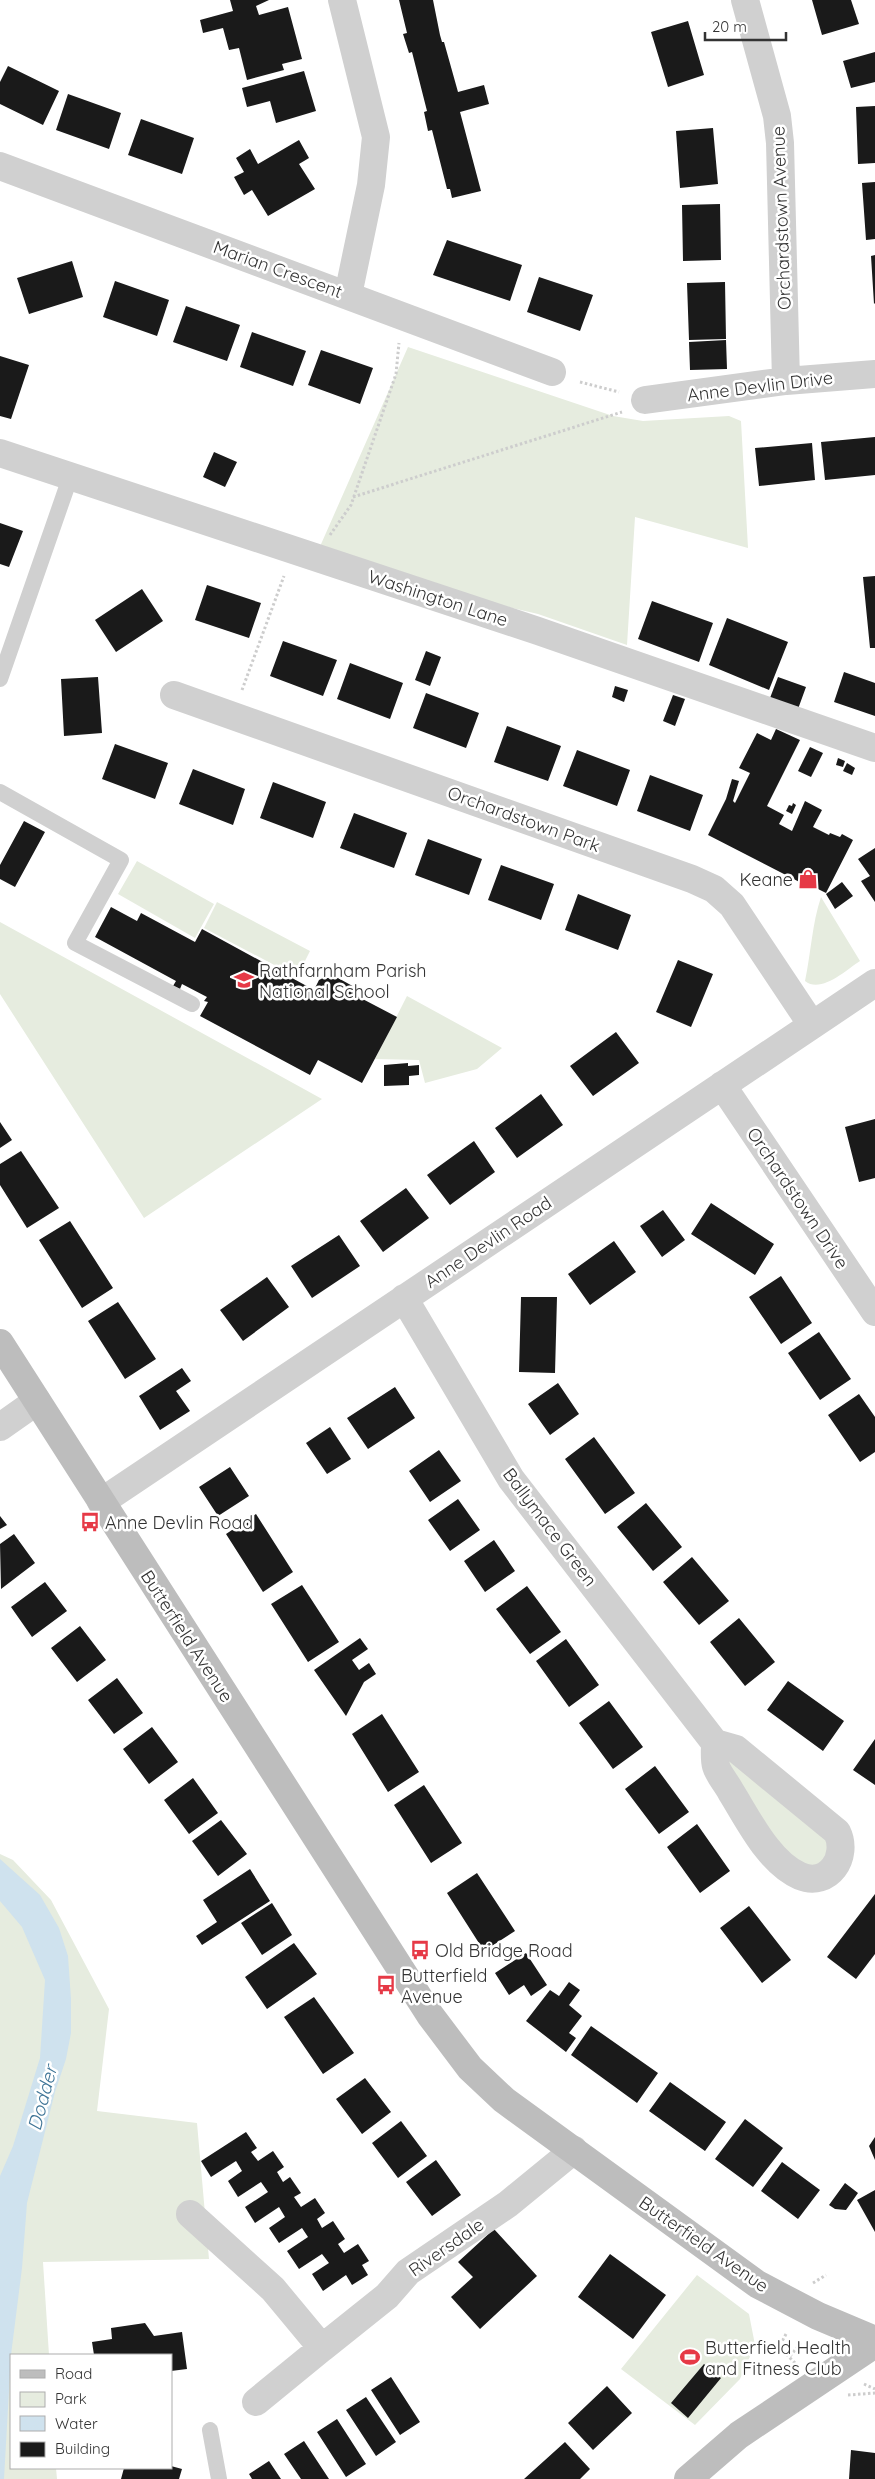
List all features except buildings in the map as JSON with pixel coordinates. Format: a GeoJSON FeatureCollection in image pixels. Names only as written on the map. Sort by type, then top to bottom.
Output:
{"type":"FeatureCollection","features":[{"type":"Feature","properties":{"kind":"main road","name":"Butterfield Avenue"},"geometry":{"type":"LineString","coordinates":[[0,1343],[430,2015],[456,2052],[504,2100],[757,2284],[818,2316],[875,2340]]}},
{"type":"Feature","properties":{"kind":"main road"},"geometry":{"type":"LineString","coordinates":[[688,2479],[739,2435],[875,2344]]}},
{"type":"Feature","properties":{"kind":"street"},"geometry":{"type":"LineString","coordinates":[[342,0],[376,137],[371,186],[348,295]]}},
{"type":"Feature","properties":{"kind":"street","name":"Orchardstown Avenue"},"geometry":{"type":"LineString","coordinates":[[745,0],[778,125],[786,381]]}},
{"type":"Feature","properties":{"kind":"street","name":"Marian Crescent"},"geometry":{"type":"LineString","coordinates":[[1,171],[348,295],[552,372]]}},
{"type":"Feature","properties":{"kind":"street","name":"Anne Devlin Drive"},"geometry":{"type":"LineString","coordinates":[[630,402],[786,381],[875,374]]}},
{"type":"Feature","properties":{"kind":"street","name":"Washington Lane"},"geometry":{"type":"LineString","coordinates":[[0,454],[71,475],[293,552],[320,558],[538,631],[875,748]]}},
{"type":"Feature","properties":{"kind":"street","name":"Orchardstown Park"},"geometry":{"type":"LineString","coordinates":[[174,695],[692,879],[714,889],[732,905],[812,1025]]}},
{"type":"Feature","properties":{"kind":"street","name":"Anne Devlin Road"},"geometry":{"type":"LineString","coordinates":[[101,1502],[875,983]]}},
{"type":"Feature","properties":{"kind":"street","name":"Orchardstown Drive"},"geometry":{"type":"LineString","coordinates":[[722,1086],[875,1312]]}},
{"type":"Feature","properties":{"kind":"street","name":"Ballymace Green"},"geometry":{"type":"LineString","coordinates":[[404,1298],[511,1479],[715,1743]]}},
{"type":"Feature","properties":{"kind":"street"},"geometry":{"type":"LineString","coordinates":[[0,1426],[37,1401]]}},
{"type":"Feature","properties":{"kind":"street"},"geometry":{"type":"LineString","coordinates":[[715,1743],[736,1749],[832,1826],[841,1839],[842,1847],[841,1854],[834,1868],[821,1877],[802,1877],[793,1873],[764,1846],[716,1766],[715,1743]]}},
{"type":"Feature","properties":{"kind":"street","name":"Riversdale"},"geometry":{"type":"LineString","coordinates":[[256,2402],[387,2296],[408,2272],[508,2204],[574,2150]]}},
{"type":"Feature","properties":{"kind":"street"},"geometry":{"type":"LineString","coordinates":[[190,2214],[273,2289],[322,2348]]}},
{"type":"Feature","properties":{"kind":"lane"},"geometry":{"type":"LineString","coordinates":[[0,679],[71,475]]}},
{"type":"Feature","properties":{"kind":"lane"},"geometry":{"type":"LineString","coordinates":[[0,792],[121,860],[75,943],[192,1004]]}},
{"type":"Feature","properties":{"kind":"lane"},"geometry":{"type":"LineString","coordinates":[[210,2430],[219,2479]]}},
{"type":"Feature","properties":{"kind":"path"},"geometry":{"type":"LineString","coordinates":[[320,558],[327,539],[353,497],[396,374],[400,335]]}},
{"type":"Feature","properties":{"kind":"path"},"geometry":{"type":"LineString","coordinates":[[580,382],[630,402]]}},
{"type":"Feature","properties":{"kind":"path"},"geometry":{"type":"LineString","coordinates":[[353,497],[630,402]]}},
{"type":"Feature","properties":{"kind":"path"},"geometry":{"type":"LineString","coordinates":[[233,716],[293,552]]}},
{"type":"Feature","properties":{"kind":"path"},"geometry":{"type":"LineString","coordinates":[[812,2283],[826,2275]]}},
{"type":"Feature","properties":{"kind":"path"},"geometry":{"type":"LineString","coordinates":[[786,2334],[779,2348],[790,2356],[794,2363]]}},
{"type":"Feature","properties":{"kind":"path"},"geometry":{"type":"LineString","coordinates":[[790,2356],[801,2343]]}},
{"type":"Feature","properties":{"kind":"path"},"geometry":{"type":"LineString","coordinates":[[867,2386],[875,2389]]}},
{"type":"Feature","properties":{"kind":"green space"},"geometry":{"type":"Polygon","coordinates":[[[408,347],[613,416],[643,421],[729,416],[741,421],[748,548],[635,517],[627,645],[538,614],[421,587],[318,551],[408,347]]]}},
{"type":"Feature","properties":{"kind":"green space"},"geometry":{"type":"Polygon","coordinates":[[[137,861],[214,904],[195,938],[118,894],[137,861]]]}},
{"type":"Feature","properties":{"kind":"green space"},"geometry":{"type":"Polygon","coordinates":[[[821,897],[860,961],[841,975],[818,985],[805,981],[821,897]]]}},
{"type":"Feature","properties":{"kind":"green space"},"geometry":{"type":"Polygon","coordinates":[[[217,902],[310,951],[297,977],[204,928],[217,902]]]}},
{"type":"Feature","properties":{"kind":"green space"},"geometry":{"type":"Polygon","coordinates":[[[0,922],[322,1099],[144,1218],[0,994],[0,922]]]}},
{"type":"Feature","properties":{"kind":"green space"},"geometry":{"type":"Polygon","coordinates":[[[407,996],[502,1048],[477,1069],[425,1083],[419,1060],[375,1059],[407,996]]]}},
{"type":"Feature","properties":{"kind":"green space"},"geometry":{"type":"Polygon","coordinates":[[[707,1738],[833,1839],[830,1866],[793,1872],[707,1738]]]}},
{"type":"Feature","properties":{"kind":"green space"},"geometry":{"type":"Polygon","coordinates":[[[0,1854],[13,1860],[51,1900],[109,2009],[97,2111],[197,2123],[209,2259],[43,2262],[49,2354],[10,2354],[10,2469],[56,2469],[57,2479],[0,2479],[0,1854]]]}},
{"type":"Feature","properties":{"kind":"green space","name":"Butterfield Health and Fitness Club"},"geometry":{"type":"Polygon","coordinates":[[[697,2275],[749,2314],[755,2345],[740,2379],[695,2425],[621,2369],[697,2275]]]}},
{"type":"Feature","properties":{"kind":"water","name":"Dodder"},"geometry":{"type":"Polygon","coordinates":[[[0,1859],[40,1895],[59,1928],[68,1956],[71,1999],[71,2033],[66,2059],[55,2092],[27,2203],[22,2268],[10,2354],[4,2479],[0,2479],[0,2176],[13,2146],[40,2058],[45,1980],[22,1927],[0,1901],[0,1859]]]}},
{"type":"Feature","properties":{"kind":"place","name":"Keane"},"geometry":{"type":"Point","coordinates":[808,879]}},
{"type":"Feature","properties":{"kind":"place","name":"Rathfarnham Parish National School"},"geometry":{"type":"Point","coordinates":[244,980]}},
{"type":"Feature","properties":{"kind":"place","name":"Anne Devlin Road"},"geometry":{"type":"Point","coordinates":[90,1522]}},
{"type":"Feature","properties":{"kind":"place","name":"Old Bridge Road"},"geometry":{"type":"Point","coordinates":[420,1950]}},
{"type":"Feature","properties":{"kind":"place","name":"Butterfield Avenue"},"geometry":{"type":"Point","coordinates":[386,1985]}},
{"type":"Feature","properties":{"kind":"place","name":"Butterfield Health and Fitness Club"},"geometry":{"type":"Point","coordinates":[690,2357]}}]}
